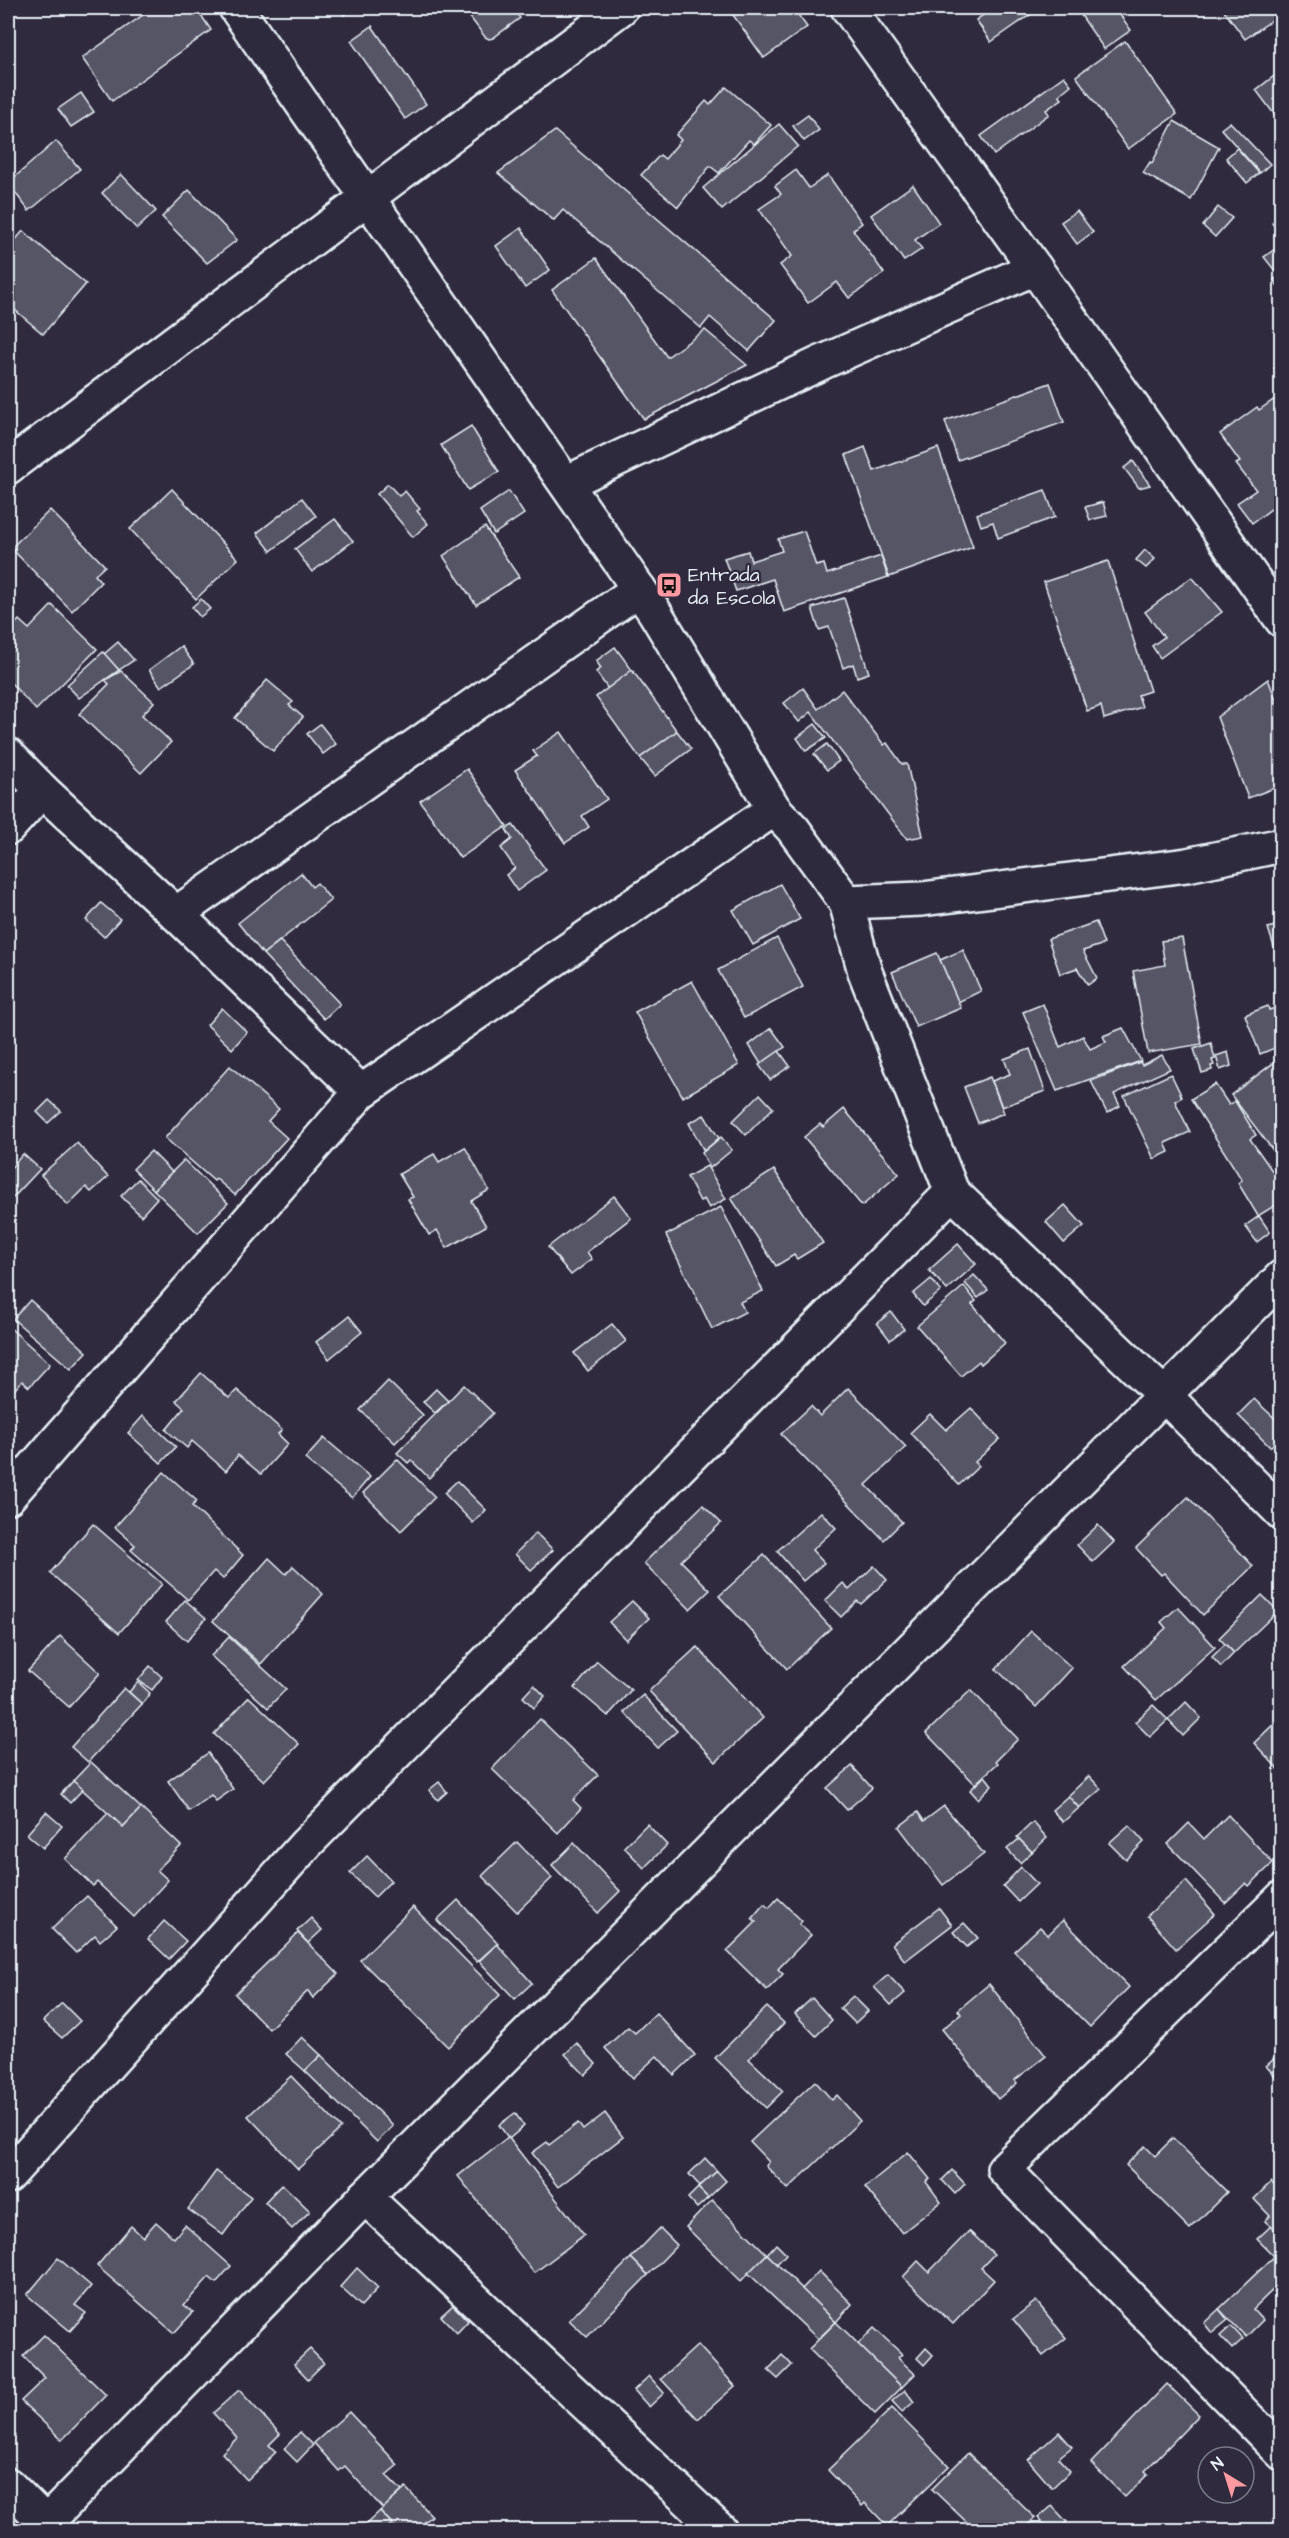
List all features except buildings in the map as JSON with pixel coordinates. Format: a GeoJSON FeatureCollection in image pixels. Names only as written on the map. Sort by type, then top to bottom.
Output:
{"type":"FeatureCollection","features":[{"type":"Feature","properties":{"kind":"street"},"geometry":{"type":"LineString","coordinates":[[236,8],[654,611],[774,809],[793,829],[846,902],[865,972],[952,1192],[1165,1396],[1281,1513]]}},
{"type":"Feature","properties":{"kind":"street"},"geometry":{"type":"LineString","coordinates":[[8,466],[366,196],[621,8]]}},
{"type":"Feature","properties":{"kind":"street"},"geometry":{"type":"LineString","coordinates":[[848,8],[1035,268],[1281,620]]}},
{"type":"Feature","properties":{"kind":"street"},"geometry":{"type":"LineString","coordinates":[[566,483],[824,362],[1035,268]]}},
{"type":"Feature","properties":{"kind":"street"},"geometry":{"type":"LineString","coordinates":[[176,914],[639,589]]}},
{"type":"Feature","properties":{"kind":"street"},"geometry":{"type":"LineString","coordinates":[[8,755],[42,790],[362,1092]]}},
{"type":"Feature","properties":{"kind":"street"},"geometry":{"type":"LineString","coordinates":[[8,828],[42,790]]}},
{"type":"Feature","properties":{"kind":"street"},"geometry":{"type":"LineString","coordinates":[[8,1497],[362,1092],[774,809]]}},
{"type":"Feature","properties":{"kind":"street"},"geometry":{"type":"LineString","coordinates":[[846,902],[922,899],[1187,865],[1281,845]]}},
{"type":"Feature","properties":{"kind":"street"},"geometry":{"type":"LineString","coordinates":[[8,2176],[306,1844],[952,1192]]}},
{"type":"Feature","properties":{"kind":"street"},"geometry":{"type":"LineString","coordinates":[[8,2485],[46,2528],[365,2197],[1281,1277]]}},
{"type":"Feature","properties":{"kind":"street"},"geometry":{"type":"LineString","coordinates":[[1281,1898],[1004,2169],[1281,2453]]}},
{"type":"Feature","properties":{"kind":"street"},"geometry":{"type":"LineString","coordinates":[[365,2197],[720,2530]]}},
{"type":"Feature","properties":{"kind":"place","name":"Entrada da Escola"},"geometry":{"type":"Point","coordinates":[669,585]}}]}
